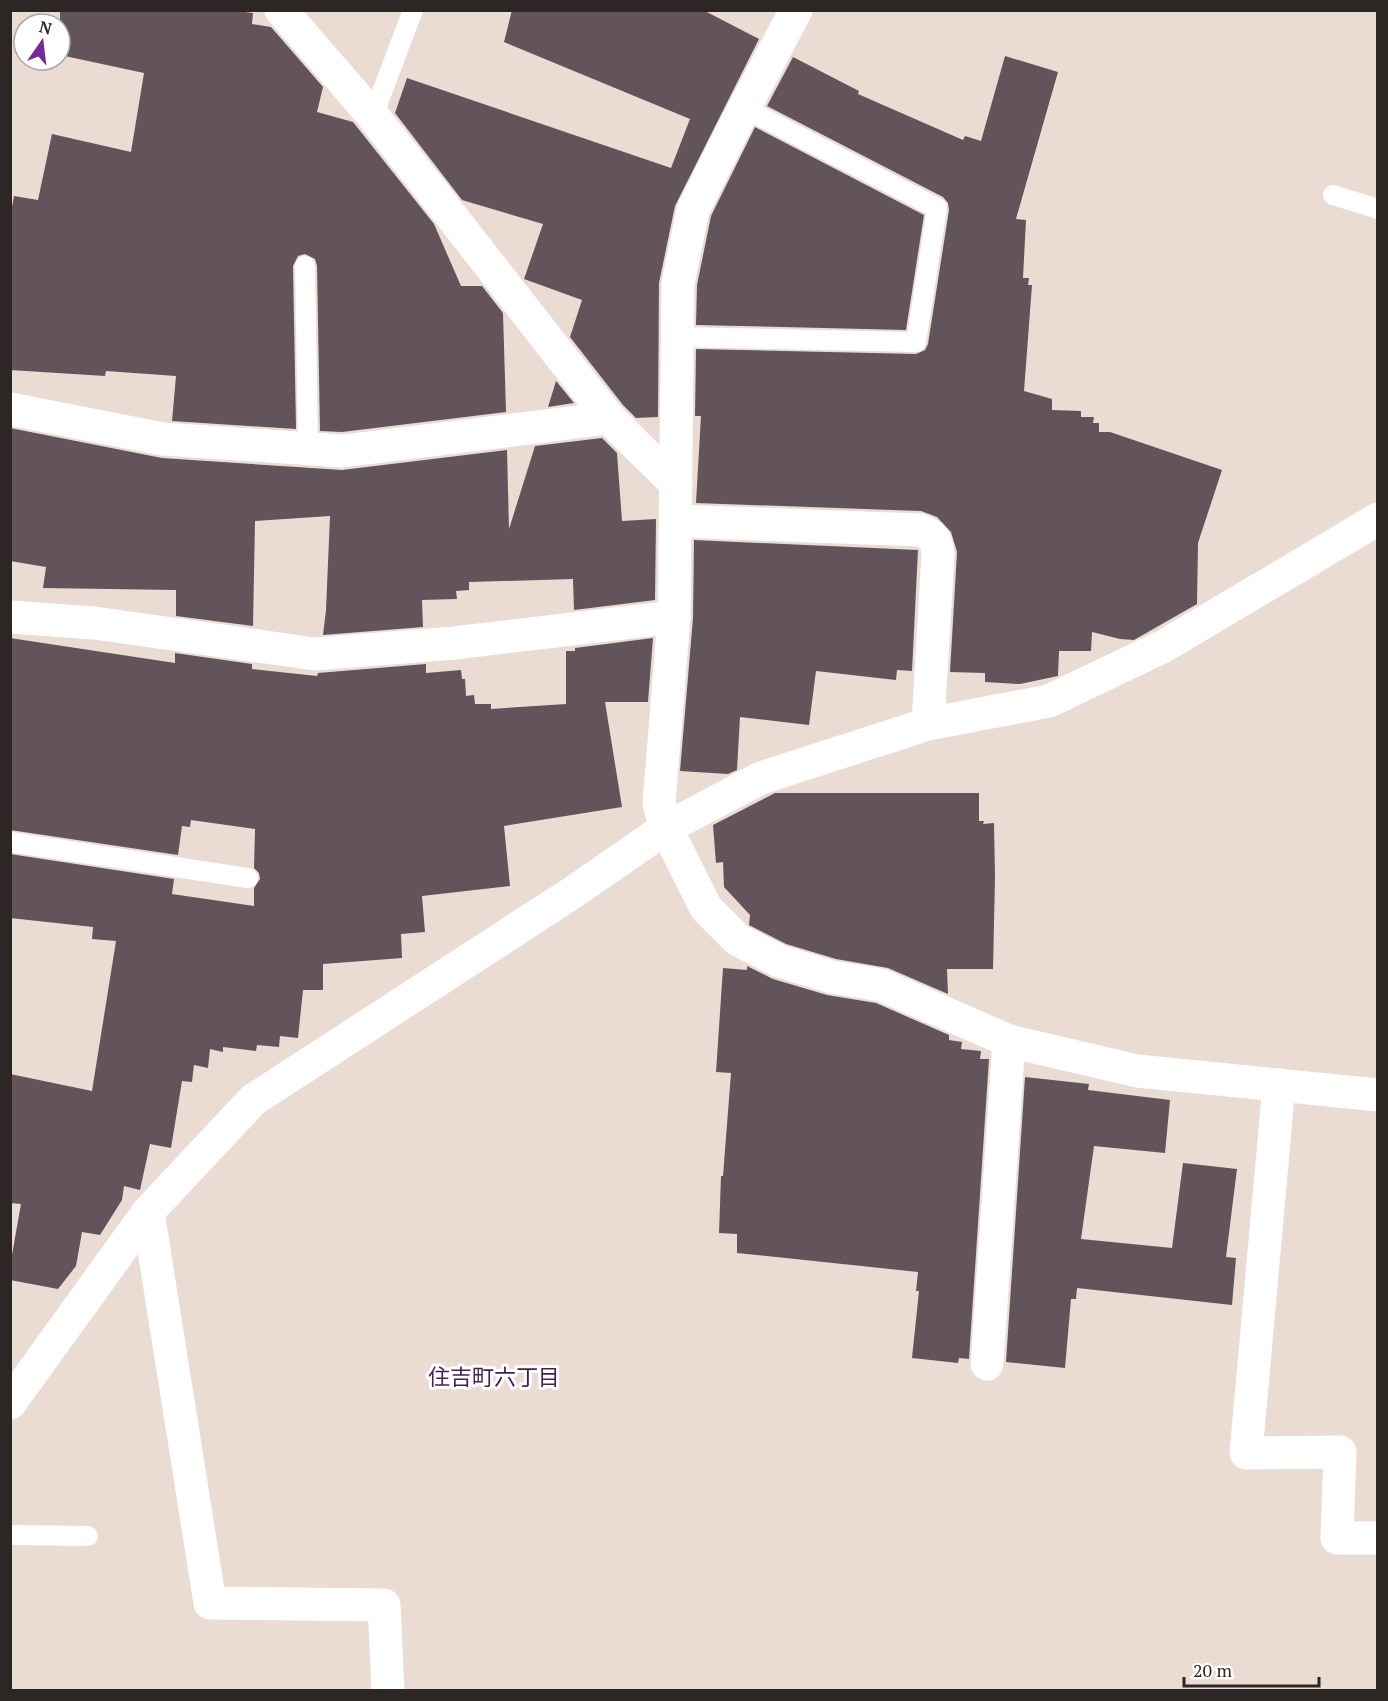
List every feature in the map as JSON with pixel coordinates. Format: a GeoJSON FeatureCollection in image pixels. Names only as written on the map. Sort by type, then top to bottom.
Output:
{"type":"FeatureCollection","features":[{"type":"Feature","properties":{"kind":"street"},"geometry":{"type":"LineString","coordinates":[[281,10],[373,116],[609,418],[676,484]]}},
{"type":"Feature","properties":{"kind":"street"},"geometry":{"type":"LineString","coordinates":[[796,10],[693,210],[678,283],[674,617],[659,804],[666,828],[706,908],[738,939],[779,961],[832,977],[881,985],[1009,1041],[1137,1071],[1377,1095]]}},
{"type":"Feature","properties":{"kind":"street"},"geometry":{"type":"LineString","coordinates":[[10,409],[164,439],[343,451],[609,418]]}},
{"type":"Feature","properties":{"kind":"street"},"geometry":{"type":"LineString","coordinates":[[10,1403],[148,1212],[253,1100],[572,893],[666,828],[761,778],[928,724],[1049,701],[1164,646],[1377,519]]}},
{"type":"Feature","properties":{"kind":"street"},"geometry":{"type":"LineString","coordinates":[[676,521],[920,530],[932,535],[937,542],[938,554],[928,724]]}},
{"type":"Feature","properties":{"kind":"street"},"geometry":{"type":"LineString","coordinates":[[10,617],[94,623],[315,654],[454,643],[674,617]]}},
{"type":"Feature","properties":{"kind":"street"},"geometry":{"type":"LineString","coordinates":[[987,1364],[1009,1041]]}},
{"type":"Feature","properties":{"kind":"street"},"geometry":{"type":"LineString","coordinates":[[1279,1085],[1246,1453],[1340,1452],[1337,1538],[1377,1538]]}},
{"type":"Feature","properties":{"kind":"street"},"geometry":{"type":"LineString","coordinates":[[148,1212],[210,1604],[384,1605],[388,1690]]}},
{"type":"Feature","properties":{"kind":"lane"},"geometry":{"type":"LineString","coordinates":[[373,116],[413,10]]}},
{"type":"Feature","properties":{"kind":"lane"},"geometry":{"type":"LineString","coordinates":[[678,337],[916,342],[937,208],[744,108]]}},
{"type":"Feature","properties":{"kind":"lane"},"geometry":{"type":"LineString","coordinates":[[1333,195],[1377,209]]}},
{"type":"Feature","properties":{"kind":"lane"},"geometry":{"type":"LineString","coordinates":[[305,266],[308,448]]}},
{"type":"Feature","properties":{"kind":"lane"},"geometry":{"type":"LineString","coordinates":[[10,842],[248,878]]}},
{"type":"Feature","properties":{"kind":"lane"},"geometry":{"type":"LineString","coordinates":[[10,1535],[88,1536]]}},
{"type":"Feature","properties":{"kind":"building"},"geometry":{"type":"Polygon","coordinates":[[[60,10],[229,10],[253,13],[252,24],[271,27],[323,87],[317,112],[353,122],[434,224],[461,286],[482,286],[503,313],[506,412],[342,432],[320,431],[317,266],[315,259],[305,254],[298,256],[293,266],[296,429],[172,421],[176,376],[106,371],[105,376],[10,370],[10,218],[14,196],[38,200],[52,134],[131,152],[144,73],[72,58],[72,12],[60,12],[60,10]]]}},
{"type":"Feature","properties":{"kind":"building"},"geometry":{"type":"Polygon","coordinates":[[[512,10],[703,10],[759,39],[675,206],[659,283],[658,417],[636,418],[623,405],[570,337],[582,300],[524,279],[543,224],[462,200],[395,113],[407,78],[671,168],[690,119],[504,42],[512,10]]]}},
{"type":"Feature","properties":{"kind":"building"},"geometry":{"type":"Polygon","coordinates":[[[1005,56],[1058,72],[1016,219],[1026,220],[1023,278],[1029,278],[1028,285],[1032,285],[1024,391],[1052,399],[1052,410],[1081,411],[1081,417],[1094,417],[1093,423],[1099,423],[1099,432],[1110,432],[1222,470],[1198,543],[1197,604],[1134,640],[1092,632],[1091,651],[1059,651],[1058,676],[1020,684],[985,682],[985,673],[950,672],[957,552],[951,532],[937,517],[921,511],[696,503],[701,416],[695,416],[696,349],[916,354],[925,350],[928,344],[949,210],[948,203],[943,197],[767,106],[793,57],[859,91],[858,94],[963,140],[965,136],[981,141],[1005,56]]]}},
{"type":"Feature","properties":{"kind":"building"},"geometry":{"type":"Polygon","coordinates":[[[755,127],[924,215],[906,330],[696,325],[697,285],[711,216],[755,127]]]}},
{"type":"Feature","properties":{"kind":"building"},"geometry":{"type":"Polygon","coordinates":[[[556,381],[574,403],[548,407],[556,381]]]}},
{"type":"Feature","properties":{"kind":"building"},"geometry":{"type":"Polygon","coordinates":[[[10,428],[162,458],[342,470],[507,450],[509,529],[535,446],[602,438],[617,453],[622,521],[656,519],[655,600],[574,610],[573,579],[469,582],[469,590],[456,591],[457,599],[422,600],[423,627],[323,635],[330,516],[255,521],[253,626],[176,616],[176,590],[43,588],[46,567],[10,561],[10,428]]]}},
{"type":"Feature","properties":{"kind":"building"},"geometry":{"type":"Polygon","coordinates":[[[694,540],[918,550],[912,671],[897,670],[896,680],[816,671],[809,725],[740,717],[737,770],[728,774],[680,771],[693,618],[694,540]]]}},
{"type":"Feature","properties":{"kind":"building"},"geometry":{"type":"Polygon","coordinates":[[[10,638],[175,663],[175,653],[252,664],[252,669],[317,676],[318,673],[426,664],[426,673],[461,670],[462,679],[465,679],[466,696],[474,695],[475,704],[491,704],[491,709],[566,704],[566,651],[653,638],[648,702],[605,702],[622,807],[504,826],[510,886],[422,896],[425,932],[401,934],[402,958],[323,964],[323,990],[303,990],[298,1038],[280,1036],[279,1047],[257,1045],[256,1051],[223,1047],[223,1052],[210,1049],[208,1068],[194,1065],[192,1082],[182,1081],[171,1148],[150,1144],[140,1190],[124,1186],[122,1200],[100,1235],[82,1232],[76,1266],[58,1289],[10,1280],[10,1266],[21,1204],[10,1203],[10,1074],[92,1091],[116,941],[92,939],[93,927],[10,918],[10,854],[174,879],[172,894],[254,906],[254,888],[260,879],[259,873],[254,868],[255,829],[191,820],[190,827],[182,826],[178,855],[10,830],[10,638]]]}},
{"type":"Feature","properties":{"kind":"building"},"geometry":{"type":"Polygon","coordinates":[[[775,793],[979,793],[979,821],[984,821],[983,824],[994,823],[993,969],[947,969],[948,994],[888,968],[836,959],[786,944],[749,925],[750,915],[724,887],[723,862],[716,863],[713,825],[775,793]]]}},
{"type":"Feature","properties":{"kind":"building"},"geometry":{"type":"Polygon","coordinates":[[[747,966],[773,979],[827,995],[876,1003],[949,1035],[949,1040],[962,1042],[961,1049],[981,1051],[980,1059],[989,1059],[969,1359],[959,1358],[958,1363],[912,1358],[919,1291],[916,1291],[918,1272],[737,1253],[737,1234],[719,1233],[721,1176],[723,1176],[731,1073],[716,1072],[723,968],[747,970],[747,966]]]}},
{"type":"Feature","properties":{"kind":"building"},"geometry":{"type":"Polygon","coordinates":[[[1025,1077],[1089,1084],[1088,1090],[1170,1100],[1165,1153],[1094,1146],[1081,1239],[1172,1248],[1183,1163],[1237,1169],[1226,1257],[1236,1258],[1232,1305],[1077,1288],[1076,1299],[1071,1299],[1065,1368],[1006,1362],[1025,1077]]]}},
{"type":"Feature","properties":{"kind":"district","name":"住吉町六丁目"},"geometry":{"type":"Point","coordinates":[494,1377]}}]}
